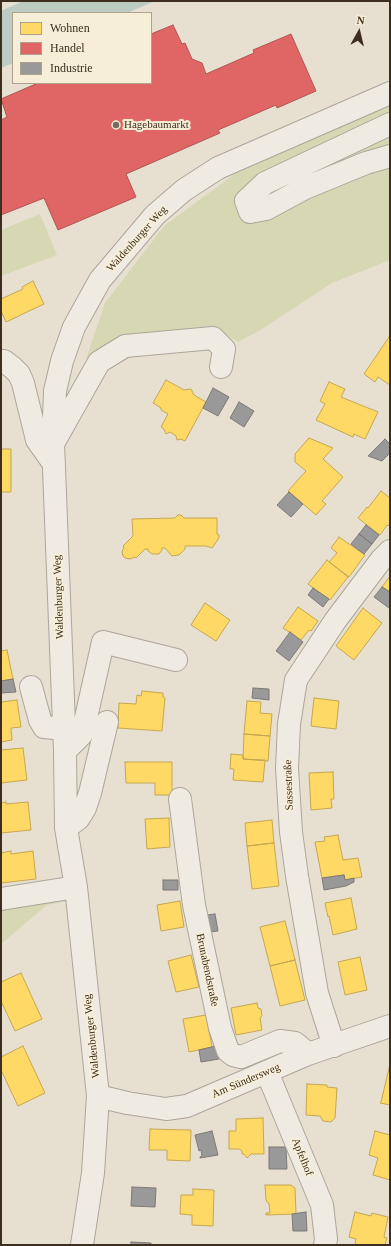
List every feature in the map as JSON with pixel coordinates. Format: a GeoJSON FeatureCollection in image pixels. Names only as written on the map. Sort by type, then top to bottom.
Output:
{"type":"FeatureCollection","features":[{"type":"Feature","properties":{"kind":"street","name":"Waldenburger Weg"},"geometry":{"type":"LineString","coordinates":[[82,1245],[93,1173],[98,1096],[76,887],[66,828],[54,453],[55,391],[62,361],[74,327],[100,280],[155,216],[184,190],[218,168],[390,93]]}},
{"type":"Feature","properties":{"kind":"street"},"geometry":{"type":"LineString","coordinates":[[390,124],[265,183],[246,201],[250,212],[266,209],[305,188],[366,163],[390,156]]}},
{"type":"Feature","properties":{"kind":"street"},"geometry":{"type":"LineString","coordinates":[[1,361],[4,361],[14,368],[19,374],[23,383],[37,440],[54,453],[99,362],[125,346],[213,338],[224,349],[221,367]]}},
{"type":"Feature","properties":{"kind":"street","name":"Sassestraße"},"geometry":{"type":"LineString","coordinates":[[334,1046],[317,993],[297,876],[291,832],[287,768],[289,724],[296,680],[335,621],[381,560],[390,551]]}},
{"type":"Feature","properties":{"kind":"street"},"geometry":{"type":"LineString","coordinates":[[31,687],[40,720],[44,727],[64,740],[81,735],[83,731],[103,642],[176,660]]}},
{"type":"Feature","properties":{"kind":"street"},"geometry":{"type":"LineString","coordinates":[[66,828],[78,819],[85,808],[107,722]]}},
{"type":"Feature","properties":{"kind":"street","name":"Brunabendstraße"},"geometry":{"type":"LineString","coordinates":[[180,799],[194,905],[220,1028],[228,1052],[234,1056],[241,1057],[280,1041],[295,1043],[308,1054]]}},
{"type":"Feature","properties":{"kind":"street"},"geometry":{"type":"LineString","coordinates":[[1,900],[76,887]]}},
{"type":"Feature","properties":{"kind":"street","name":"Am Sündersweg"},"geometry":{"type":"LineString","coordinates":[[98,1096],[127,1103],[166,1109],[187,1106],[308,1054],[390,1026]]}},
{"type":"Feature","properties":{"kind":"street","name":"Apfelhof"},"geometry":{"type":"LineString","coordinates":[[267,1072],[322,1205],[326,1239],[325,1245]]}},
{"type":"Feature","properties":{"kind":"green space"},"geometry":{"type":"Polygon","coordinates":[[[390,106],[390,260],[332,283],[259,331],[238,342],[212,326],[124,336],[86,359],[105,303],[164,226],[236,173],[390,106]]]}},
{"type":"Feature","properties":{"kind":"green space"},"geometry":{"type":"Polygon","coordinates":[[[40,214],[57,255],[1,276],[1,230],[40,214]]]}},
{"type":"Feature","properties":{"kind":"green space"},"geometry":{"type":"Polygon","coordinates":[[[1,899],[77,899],[47,905],[1,944],[1,899]]]}},
{"type":"Feature","properties":{"kind":"shaded area"},"geometry":{"type":"Polygon","coordinates":[[[23,1],[155,1],[129,12],[12,12],[12,63],[1,68],[1,11],[23,1]]]}},
{"type":"Feature","properties":{"kind":"building: Wohnen"},"geometry":{"type":"Polygon","coordinates":[[[33,281],[44,304],[6,322],[1,311],[1,299],[23,289],[22,287],[33,281]]]}},
{"type":"Feature","properties":{"kind":"building: Wohnen"},"geometry":{"type":"Polygon","coordinates":[[[389,337],[390,385],[378,377],[375,382],[364,374],[389,337]]]}},
{"type":"Feature","properties":{"kind":"building: Wohnen"},"geometry":{"type":"Polygon","coordinates":[[[166,380],[184,390],[191,389],[194,395],[206,402],[185,441],[181,439],[177,440],[176,436],[170,432],[166,434],[164,429],[161,427],[168,414],[153,403],[166,380]]]}},
{"type":"Feature","properties":{"kind":"building: Wohnen"},"geometry":{"type":"Polygon","coordinates":[[[329,382],[345,389],[341,397],[378,412],[365,439],[354,434],[353,437],[316,420],[325,404],[320,401],[329,382]]]}},
{"type":"Feature","properties":{"kind":"building: Wohnen"},"geometry":{"type":"Polygon","coordinates":[[[309,438],[333,448],[323,459],[343,477],[322,501],[326,504],[316,515],[288,491],[306,471],[295,462],[295,454],[309,438]]]}},
{"type":"Feature","properties":{"kind":"building: Wohnen"},"geometry":{"type":"Polygon","coordinates":[[[1,449],[11,449],[11,492],[1,492],[1,449]]]}},
{"type":"Feature","properties":{"kind":"building: Wohnen"},"geometry":{"type":"Polygon","coordinates":[[[381,491],[390,498],[390,523],[380,535],[358,518],[381,491]]]}},
{"type":"Feature","properties":{"kind":"building: Wohnen"},"geometry":{"type":"Polygon","coordinates":[[[178,515],[181,515],[184,518],[217,518],[217,534],[219,535],[219,538],[212,548],[206,546],[185,546],[185,549],[179,555],[172,556],[165,548],[162,548],[159,554],[152,554],[148,551],[148,549],[145,549],[136,558],[130,559],[123,556],[123,546],[133,536],[132,519],[175,518],[178,515]]]}},
{"type":"Feature","properties":{"kind":"building: Wohnen"},"geometry":{"type":"Polygon","coordinates":[[[339,537],[365,555],[349,577],[329,562],[337,553],[331,548],[339,537]]]}},
{"type":"Feature","properties":{"kind":"building: Wohnen"},"geometry":{"type":"Polygon","coordinates":[[[327,560],[348,577],[330,600],[308,584],[327,560]]]}},
{"type":"Feature","properties":{"kind":"building: Wohnen"},"geometry":{"type":"Polygon","coordinates":[[[390,576],[390,592],[382,587],[390,576]]]}},
{"type":"Feature","properties":{"kind":"building: Wohnen"},"geometry":{"type":"Polygon","coordinates":[[[205,603],[230,620],[216,641],[191,625],[205,603]]]}},
{"type":"Feature","properties":{"kind":"building: Wohnen"},"geometry":{"type":"Polygon","coordinates":[[[298,607],[318,621],[311,631],[309,630],[301,640],[283,628],[298,607]]]}},
{"type":"Feature","properties":{"kind":"building: Wohnen"},"geometry":{"type":"Polygon","coordinates":[[[363,608],[382,623],[354,660],[336,646],[363,608]]]}},
{"type":"Feature","properties":{"kind":"building: Wohnen"},"geometry":{"type":"Polygon","coordinates":[[[7,650],[13,679],[1,681],[1,651],[7,650]]]}},
{"type":"Feature","properties":{"kind":"building: Wohnen"},"geometry":{"type":"Polygon","coordinates":[[[142,691],[163,693],[163,697],[165,698],[162,731],[118,728],[119,703],[136,704],[137,695],[141,696],[142,691]]]}},
{"type":"Feature","properties":{"kind":"building: Wohnen"},"geometry":{"type":"Polygon","coordinates":[[[314,698],[339,701],[336,729],[311,726],[314,698]]]}},
{"type":"Feature","properties":{"kind":"building: Wohnen"},"geometry":{"type":"Polygon","coordinates":[[[17,700],[21,727],[11,728],[12,740],[1,742],[1,702],[17,700]]]}},
{"type":"Feature","properties":{"kind":"building: Wohnen"},"geometry":{"type":"Polygon","coordinates":[[[247,701],[261,702],[260,713],[272,714],[270,736],[244,734],[247,701]]]}},
{"type":"Feature","properties":{"kind":"building: Wohnen"},"geometry":{"type":"Polygon","coordinates":[[[244,734],[270,736],[268,761],[243,759],[244,734]]]}},
{"type":"Feature","properties":{"kind":"building: Wohnen"},"geometry":{"type":"Polygon","coordinates":[[[23,748],[27,780],[1,783],[1,750],[23,748]]]}},
{"type":"Feature","properties":{"kind":"building: Wohnen"},"geometry":{"type":"Polygon","coordinates":[[[231,754],[243,755],[243,759],[265,760],[263,782],[233,780],[234,769],[230,769],[231,754]]]}},
{"type":"Feature","properties":{"kind":"building: Wohnen"},"geometry":{"type":"Polygon","coordinates":[[[125,762],[172,762],[172,795],[155,795],[155,783],[126,783],[125,762]]]}},
{"type":"Feature","properties":{"kind":"building: Wohnen"},"geometry":{"type":"Polygon","coordinates":[[[333,772],[334,799],[331,799],[332,808],[311,810],[309,773],[333,772]]]}},
{"type":"Feature","properties":{"kind":"building: Wohnen"},"geometry":{"type":"Polygon","coordinates":[[[6,802],[6,804],[28,802],[31,830],[1,833],[1,803],[6,802]]]}},
{"type":"Feature","properties":{"kind":"building: Wohnen"},"geometry":{"type":"Polygon","coordinates":[[[169,818],[170,847],[147,849],[145,819],[169,818]]]}},
{"type":"Feature","properties":{"kind":"building: Wohnen"},"geometry":{"type":"Polygon","coordinates":[[[272,820],[274,843],[247,846],[245,823],[272,820]]]}},
{"type":"Feature","properties":{"kind":"building: Wohnen"},"geometry":{"type":"Polygon","coordinates":[[[338,835],[343,860],[358,858],[362,877],[345,880],[344,875],[322,878],[315,842],[325,841],[324,837],[338,835]]]}},
{"type":"Feature","properties":{"kind":"building: Wohnen"},"geometry":{"type":"Polygon","coordinates":[[[274,843],[279,886],[252,889],[247,846],[274,843]]]}},
{"type":"Feature","properties":{"kind":"building: Wohnen"},"geometry":{"type":"Polygon","coordinates":[[[11,851],[11,854],[33,851],[36,879],[1,883],[1,853],[11,851]]]}},
{"type":"Feature","properties":{"kind":"building: Wohnen"},"geometry":{"type":"Polygon","coordinates":[[[351,898],[357,929],[333,935],[325,903],[351,898]]]}},
{"type":"Feature","properties":{"kind":"building: Wohnen"},"geometry":{"type":"Polygon","coordinates":[[[180,901],[184,927],[161,931],[157,905],[180,901]]]}},
{"type":"Feature","properties":{"kind":"building: Wohnen"},"geometry":{"type":"Polygon","coordinates":[[[285,921],[295,960],[270,966],[260,927],[285,921]]]}},
{"type":"Feature","properties":{"kind":"building: Wohnen"},"geometry":{"type":"Polygon","coordinates":[[[191,955],[199,987],[176,992],[168,961],[191,955]]]}},
{"type":"Feature","properties":{"kind":"building: Wohnen"},"geometry":{"type":"Polygon","coordinates":[[[360,957],[367,990],[345,995],[338,962],[360,957]]]}},
{"type":"Feature","properties":{"kind":"building: Wohnen"},"geometry":{"type":"Polygon","coordinates":[[[295,960],[305,1000],[280,1006],[270,966],[295,960]]]}},
{"type":"Feature","properties":{"kind":"building: Wohnen"},"geometry":{"type":"Polygon","coordinates":[[[21,973],[42,1019],[15,1031],[1,1001],[1,982],[21,973]]]}},
{"type":"Feature","properties":{"kind":"building: Wohnen"},"geometry":{"type":"Polygon","coordinates":[[[257,1003],[258,1008],[261,1009],[262,1016],[260,1018],[262,1030],[236,1035],[231,1008],[257,1003]]]}},
{"type":"Feature","properties":{"kind":"building: Wohnen"},"geometry":{"type":"Polygon","coordinates":[[[206,1015],[212,1047],[189,1052],[183,1019],[206,1015]]]}},
{"type":"Feature","properties":{"kind":"building: Wohnen"},"geometry":{"type":"Polygon","coordinates":[[[23,1046],[45,1093],[18,1106],[1,1070],[1,1057],[23,1046]]]}},
{"type":"Feature","properties":{"kind":"building: Wohnen"},"geometry":{"type":"Polygon","coordinates":[[[390,1064],[390,1105],[380,1103],[390,1064]]]}},
{"type":"Feature","properties":{"kind":"building: Wohnen"},"geometry":{"type":"Polygon","coordinates":[[[307,1084],[327,1085],[327,1087],[337,1088],[335,1118],[331,1122],[323,1121],[320,1116],[306,1115],[307,1084]]]}},
{"type":"Feature","properties":{"kind":"building: Wohnen"},"geometry":{"type":"Polygon","coordinates":[[[263,1118],[264,1154],[251,1154],[247,1158],[239,1149],[229,1149],[229,1131],[236,1131],[236,1119],[263,1118]]]}},
{"type":"Feature","properties":{"kind":"building: Wohnen"},"geometry":{"type":"Polygon","coordinates":[[[150,1129],[191,1130],[190,1161],[167,1160],[167,1150],[149,1150],[150,1129]]]}},
{"type":"Feature","properties":{"kind":"building: Wohnen"},"geometry":{"type":"Polygon","coordinates":[[[375,1131],[390,1135],[390,1180],[373,1175],[378,1158],[369,1155],[375,1131]]]}},
{"type":"Feature","properties":{"kind":"building: Wohnen"},"geometry":{"type":"Polygon","coordinates":[[[265,1185],[291,1185],[295,1188],[296,1214],[266,1215],[266,1213],[270,1213],[269,1204],[266,1200],[265,1185]]]}},
{"type":"Feature","properties":{"kind":"building: Wohnen"},"geometry":{"type":"Polygon","coordinates":[[[193,1189],[214,1190],[213,1226],[192,1225],[192,1215],[180,1214],[181,1195],[193,1195],[193,1189]]]}},
{"type":"Feature","properties":{"kind":"building: Wohnen"},"geometry":{"type":"Polygon","coordinates":[[[355,1212],[371,1216],[372,1213],[388,1217],[384,1237],[387,1238],[385,1245],[355,1245],[356,1239],[349,1237],[355,1212]]]}},
{"type":"Feature","properties":{"kind":"building: Handel","name":"Hagebaumarkt"},"geometry":{"type":"Polygon","coordinates":[[[173,25],[182,44],[185,43],[192,59],[202,63],[206,74],[254,53],[253,50],[291,34],[316,91],[277,108],[276,105],[218,130],[220,133],[126,174],[136,197],[58,230],[44,198],[1,215],[1,120],[7,117],[1,99],[36,84],[152,84],[152,34],[173,25]]]}},
{"type":"Feature","properties":{"kind":"building: Industrie"},"geometry":{"type":"Polygon","coordinates":[[[213,388],[229,397],[218,416],[203,408],[213,388]]]}},
{"type":"Feature","properties":{"kind":"building: Industrie"},"geometry":{"type":"Polygon","coordinates":[[[239,402],[254,411],[244,427],[230,418],[239,402]]]}},
{"type":"Feature","properties":{"kind":"building: Industrie"},"geometry":{"type":"Polygon","coordinates":[[[385,439],[390,444],[390,453],[382,461],[368,456],[385,439]]]}},
{"type":"Feature","properties":{"kind":"building: Industrie"},"geometry":{"type":"Polygon","coordinates":[[[289,492],[303,504],[291,517],[277,505],[289,492]]]}},
{"type":"Feature","properties":{"kind":"building: Industrie"},"geometry":{"type":"Polygon","coordinates":[[[366,525],[379,535],[372,544],[359,534],[366,525]]]}},
{"type":"Feature","properties":{"kind":"building: Industrie"},"geometry":{"type":"Polygon","coordinates":[[[359,534],[372,544],[364,554],[351,544],[359,534]]]}},
{"type":"Feature","properties":{"kind":"building: Industrie"},"geometry":{"type":"Polygon","coordinates":[[[382,587],[390,592],[389,608],[374,597],[382,587]]]}},
{"type":"Feature","properties":{"kind":"building: Industrie"},"geometry":{"type":"Polygon","coordinates":[[[313,588],[329,599],[323,607],[308,595],[313,588]]]}},
{"type":"Feature","properties":{"kind":"building: Industrie"},"geometry":{"type":"Polygon","coordinates":[[[290,632],[303,642],[289,661],[276,651],[290,632]]]}},
{"type":"Feature","properties":{"kind":"building: Industrie"},"geometry":{"type":"Polygon","coordinates":[[[13,679],[16,692],[1,693],[1,681],[13,679]]]}},
{"type":"Feature","properties":{"kind":"building: Industrie"},"geometry":{"type":"Polygon","coordinates":[[[253,688],[269,689],[269,700],[252,698],[253,688]]]}},
{"type":"Feature","properties":{"kind":"building: Industrie"},"geometry":{"type":"Polygon","coordinates":[[[344,875],[345,880],[354,878],[354,882],[346,886],[324,890],[322,878],[344,875]]]}},
{"type":"Feature","properties":{"kind":"building: Industrie"},"geometry":{"type":"Polygon","coordinates":[[[163,880],[178,880],[178,890],[163,890],[163,880]]]}},
{"type":"Feature","properties":{"kind":"building: Industrie"},"geometry":{"type":"Polygon","coordinates":[[[215,914],[218,931],[209,932],[207,915],[215,914]]]}},
{"type":"Feature","properties":{"kind":"building: Industrie"},"geometry":{"type":"Polygon","coordinates":[[[216,1046],[219,1059],[201,1062],[199,1050],[216,1046]]]}},
{"type":"Feature","properties":{"kind":"building: Industrie"},"geometry":{"type":"Polygon","coordinates":[[[212,1131],[218,1155],[200,1158],[202,1156],[201,1150],[199,1151],[195,1135],[212,1131]]]}},
{"type":"Feature","properties":{"kind":"building: Industrie"},"geometry":{"type":"Polygon","coordinates":[[[269,1147],[286,1147],[287,1169],[269,1169],[269,1147]]]}},
{"type":"Feature","properties":{"kind":"building: Industrie"},"geometry":{"type":"Polygon","coordinates":[[[132,1187],[156,1188],[155,1207],[131,1206],[132,1187]]]}},
{"type":"Feature","properties":{"kind":"building: Industrie"},"geometry":{"type":"Polygon","coordinates":[[[306,1212],[307,1231],[293,1231],[292,1214],[306,1212]]]}},
{"type":"Feature","properties":{"kind":"building: Industrie"},"geometry":{"type":"Polygon","coordinates":[[[131,1242],[151,1243],[151,1245],[131,1245],[131,1242]]]}},
{"type":"Feature","properties":{"kind":"place","name":"Hagebaumarkt"},"geometry":{"type":"Point","coordinates":[116,125]}}]}
